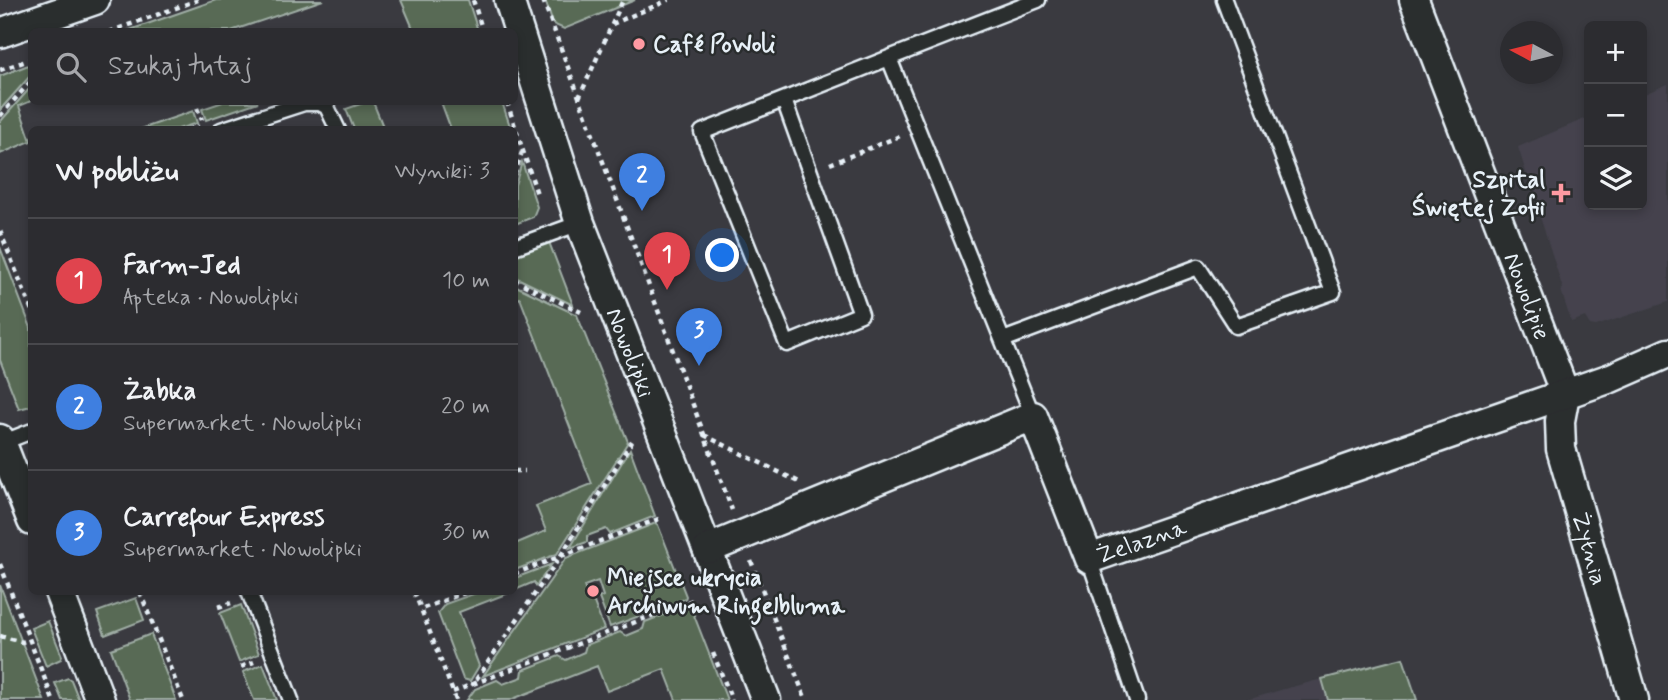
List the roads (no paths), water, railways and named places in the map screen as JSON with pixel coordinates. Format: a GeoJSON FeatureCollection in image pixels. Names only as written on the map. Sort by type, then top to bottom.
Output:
{"type":"FeatureCollection","features":[{"type":"Feature","properties":{"kind":"street"},"geometry":{"type":"LineString","coordinates":[[0,33],[94,0]]}},
{"type":"Feature","properties":{"kind":"street","name":"Nowolipki"},"geometry":{"type":"LineString","coordinates":[[509,0],[518,28]]}},
{"type":"Feature","properties":{"kind":"street","name":"Nowolipie"},"geometry":{"type":"LineString","coordinates":[[1414,0],[1565,394]]}},
{"type":"Feature","properties":{"kind":"street","name":"Nowolipki"},"geometry":{"type":"LineString","coordinates":[[518,28],[580,223],[766,700]]}},
{"type":"Feature","properties":{"kind":"street","name":"Żelazna"},"geometry":{"type":"LineString","coordinates":[[1033,416],[1089,559],[1565,394],[1668,353]]}},
{"type":"Feature","properties":{"kind":"street","name":"Żytnia"},"geometry":{"type":"LineString","coordinates":[[1565,394],[1560,421],[1561,449],[1634,700]]}},
{"type":"Feature","properties":{"kind":"street"},"geometry":{"type":"LineString","coordinates":[[708,549],[1033,416]]}},
{"type":"Feature","properties":{"kind":"street"},"geometry":{"type":"LineString","coordinates":[[1,441],[28,511]]}},
{"type":"Feature","properties":{"kind":"street"},"geometry":{"type":"LineString","coordinates":[[60,595],[100,700]]}},
{"type":"Feature","properties":{"kind":"lane"},"geometry":{"type":"LineString","coordinates":[[784,100],[861,314],[787,344],[702,132],[1038,0]]}},
{"type":"Feature","properties":{"kind":"lane"},"geometry":{"type":"LineString","coordinates":[[1003,340],[1198,267],[1236,326],[1333,292],[1224,0]]}},
{"type":"Feature","properties":{"kind":"lane"},"geometry":{"type":"LineString","coordinates":[[889,58],[1033,416]]}},
{"type":"Feature","properties":{"kind":"lane"},"geometry":{"type":"LineString","coordinates":[[234,126],[302,105]]}},
{"type":"Feature","properties":{"kind":"lane"},"geometry":{"type":"LineString","coordinates":[[321,105],[327,107],[336,126]]}},
{"type":"Feature","properties":{"kind":"lane"},"geometry":{"type":"LineString","coordinates":[[518,246],[580,223]]}},
{"type":"Feature","properties":{"kind":"lane"},"geometry":{"type":"LineString","coordinates":[[1,441],[28,432]]}},
{"type":"Feature","properties":{"kind":"lane"},"geometry":{"type":"LineString","coordinates":[[1089,559],[1137,700]]}},
{"type":"Feature","properties":{"kind":"lane"},"geometry":{"type":"LineString","coordinates":[[250,595],[291,700]]}},
{"type":"Feature","properties":{"kind":"place","name":"Café PoWoli"},"geometry":{"type":"Point","coordinates":[639,44]}},
{"type":"Feature","properties":{"kind":"place","name":"Szpital Świętej Zofii"},"geometry":{"type":"Point","coordinates":[1561,193]}},
{"type":"Feature","properties":{"kind":"place","name":"Żabka"},"geometry":{"type":"Point","coordinates":[642,211]}},
{"type":"Feature","properties":{"kind":"place","name":"Farm-Jed"},"geometry":{"type":"Point","coordinates":[667,290]}},
{"type":"Feature","properties":{"kind":"place","name":"Carrefour Express"},"geometry":{"type":"Point","coordinates":[699,366]}},
{"type":"Feature","properties":{"kind":"place","name":"Miejsce ukrycia Archiwum Ringelbluma"},"geometry":{"type":"Point","coordinates":[593,591]}}]}
